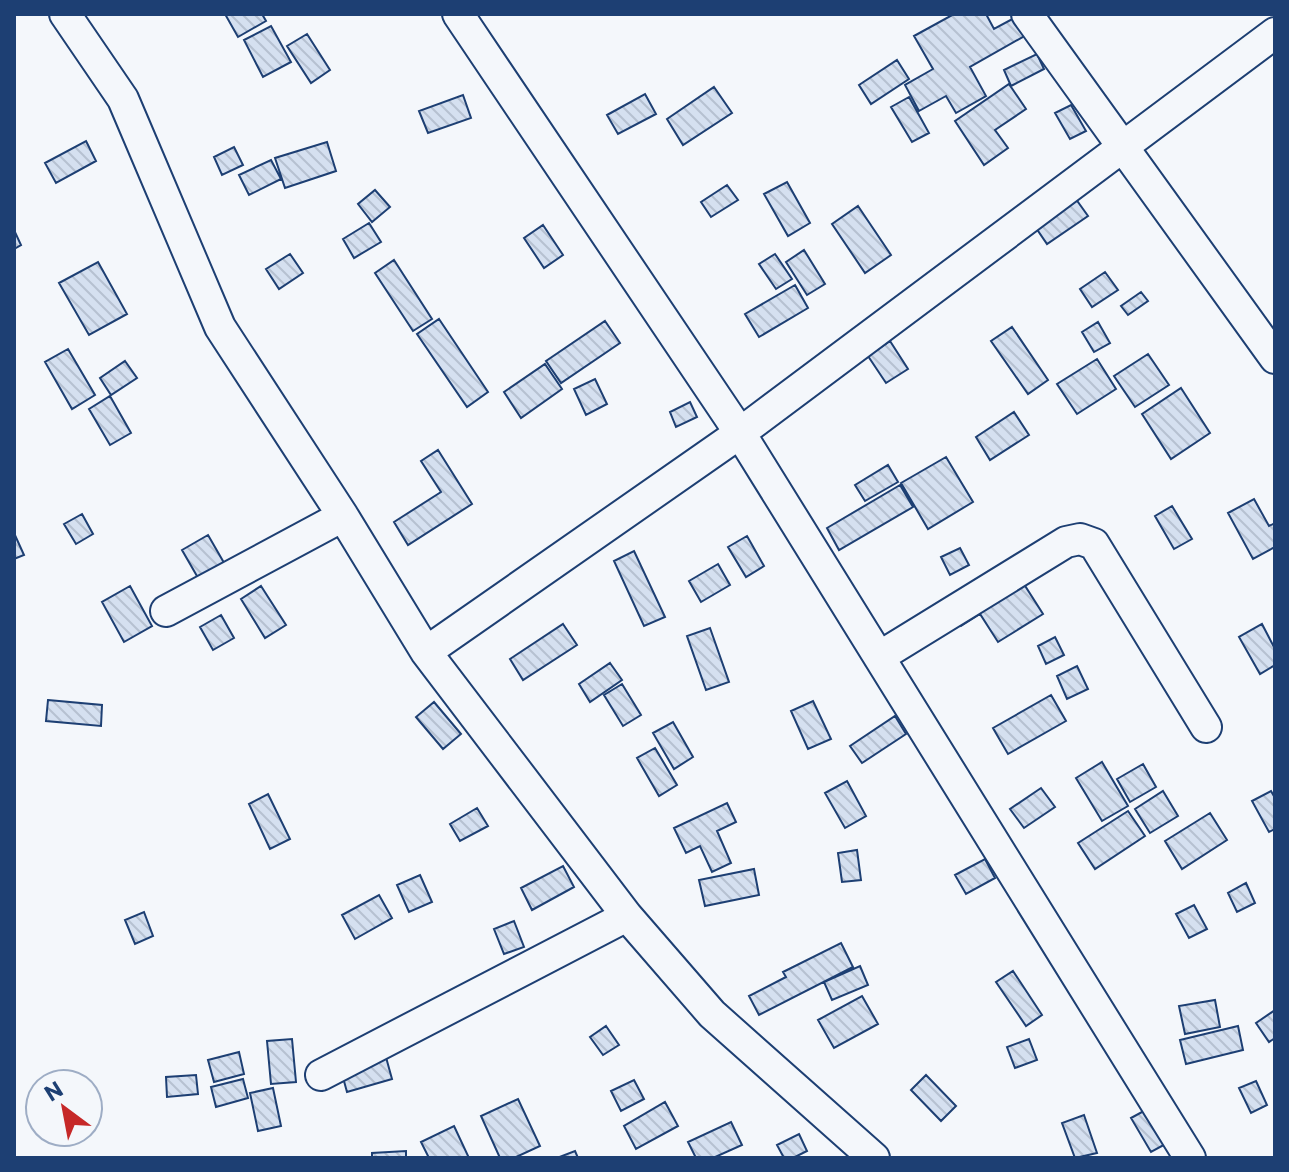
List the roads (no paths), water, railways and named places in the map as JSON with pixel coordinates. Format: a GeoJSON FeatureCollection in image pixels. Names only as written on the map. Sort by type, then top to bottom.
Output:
{"type":"FeatureCollection","features":[{"type":"Feature","properties":{"kind":"street"},"geometry":{"type":"LineString","coordinates":[[65,14],[123,99],[220,327],[343,516],[426,652],[627,916],[712,1014],[874,1158]]}},
{"type":"Feature","properties":{"kind":"street"},"geometry":{"type":"LineString","coordinates":[[458,14],[740,433],[1190,1158]]}},
{"type":"Feature","properties":{"kind":"street"},"geometry":{"type":"LineString","coordinates":[[1027,14],[1275,358]]}},
{"type":"Feature","properties":{"kind":"street"},"geometry":{"type":"LineString","coordinates":[[426,652],[740,433],[1275,33]]}},
{"type":"Feature","properties":{"kind":"street"},"geometry":{"type":"LineString","coordinates":[[166,611],[343,516]]}},
{"type":"Feature","properties":{"kind":"street"},"geometry":{"type":"LineString","coordinates":[[879,657],[1066,542],[1080,539],[1094,544],[1206,727]]}},
{"type":"Feature","properties":{"kind":"street"},"geometry":{"type":"LineString","coordinates":[[321,1075],[627,916]]}}]}
